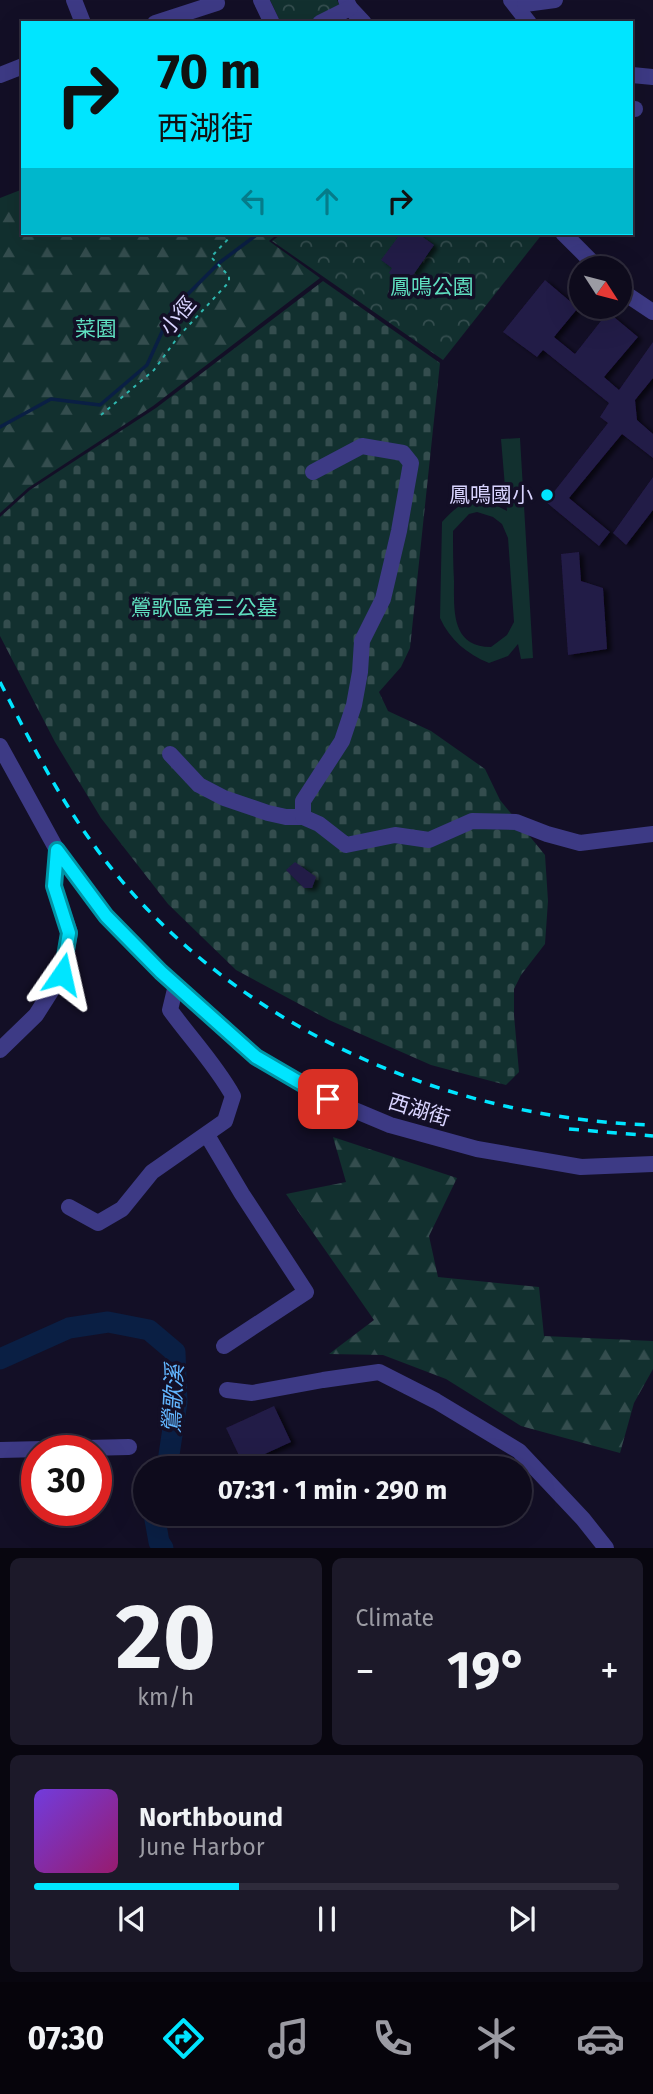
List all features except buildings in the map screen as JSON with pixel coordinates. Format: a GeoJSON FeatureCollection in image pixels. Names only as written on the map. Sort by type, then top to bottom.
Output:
{"type":"FeatureCollection","features":[{"type":"Feature","properties":{"kind":"street"},"geometry":{"type":"LineString","coordinates":[[74,0],[82,21]]}},
{"type":"Feature","properties":{"kind":"street"},"geometry":{"type":"LineString","coordinates":[[261,0],[271,21]]}},
{"type":"Feature","properties":{"kind":"street"},"geometry":{"type":"LineString","coordinates":[[528,21],[518,2],[555,0]]}},
{"type":"Feature","properties":{"kind":"street"},"geometry":{"type":"LineString","coordinates":[[161,21],[217,3]]}},
{"type":"Feature","properties":{"kind":"street"},"geometry":{"type":"LineString","coordinates":[[323,21],[348,4],[362,21]]}},
{"type":"Feature","properties":{"kind":"street"},"geometry":{"type":"LineString","coordinates":[[0,75],[21,67]]}},
{"type":"Feature","properties":{"kind":"street"},"geometry":{"type":"LineString","coordinates":[[633,75],[653,77]]}},
{"type":"Feature","properties":{"kind":"street"},"geometry":{"type":"LineString","coordinates":[[565,235],[586,256]]}},
{"type":"Feature","properties":{"kind":"street"},"geometry":{"type":"LineString","coordinates":[[632,298],[653,312]]}},
{"type":"Feature","properties":{"kind":"street"},"geometry":{"type":"LineString","coordinates":[[303,817],[303,801],[342,741],[354,705],[362,640],[383,599],[411,463],[403,453],[362,446],[313,472]]}},
{"type":"Feature","properties":{"kind":"street","name":"西湖街"},"geometry":{"type":"LineString","coordinates":[[0,746],[57,850],[106,916],[176,985],[256,1057],[328,1099],[390,1125],[477,1149],[581,1167],[653,1164]]}},
{"type":"Feature","properties":{"kind":"street"},"geometry":{"type":"LineString","coordinates":[[170,754],[199,785],[224,798],[268,813],[303,817],[319,824],[346,845],[395,835],[429,840],[472,821],[516,822],[580,843],[653,834]]}},
{"type":"Feature","properties":{"kind":"street"},"geometry":{"type":"LineString","coordinates":[[0,1050],[36,1015],[62,974],[69,933],[54,886],[57,850]]}},
{"type":"Feature","properties":{"kind":"street"},"geometry":{"type":"LineString","coordinates":[[69,1208],[99,1223],[122,1209],[152,1172],[225,1121],[233,1096],[221,1073],[170,1010],[176,985]]}},
{"type":"Feature","properties":{"kind":"street"},"geometry":{"type":"LineString","coordinates":[[207,1135],[306,1292],[224,1346]]}},
{"type":"Feature","properties":{"kind":"street"},"geometry":{"type":"LineString","coordinates":[[227,1390],[252,1393],[379,1372],[436,1401],[519,1451],[583,1519],[606,1548]]}},
{"type":"Feature","properties":{"kind":"street"},"geometry":{"type":"LineString","coordinates":[[0,1450],[129,1447]]}},
{"type":"Feature","properties":{"kind":"path","name":"小徑"},"geometry":{"type":"LineString","coordinates":[[101,415],[154,370],[178,337],[229,282],[229,276],[211,257],[232,235]]}},
{"type":"Feature","properties":{"kind":"green space"},"geometry":{"type":"Polygon","coordinates":[[[270,0],[337,0],[340,6],[314,21],[280,21],[270,0]]]}},
{"type":"Feature","properties":{"kind":"green space","name":"菜園"},"geometry":{"type":"Polygon","coordinates":[[[21,190],[21,235],[276,235],[269,241],[320,278],[153,406],[28,488],[0,513],[0,198],[21,190]]]}},
{"type":"Feature","properties":{"kind":"green space","name":"鳳鳴公園"},"geometry":{"type":"Polygon","coordinates":[[[280,235],[541,235],[443,360],[272,241],[280,235]]]}},
{"type":"Feature","properties":{"kind":"green space","name":"鶯歌區第三公墓"},"geometry":{"type":"Polygon","coordinates":[[[323,281],[440,363],[410,648],[401,667],[379,692],[388,711],[431,731],[485,769],[500,800],[545,855],[548,901],[545,944],[521,975],[514,989],[519,1072],[506,1085],[431,1065],[329,1020],[236,970],[168,904],[101,818],[55,742],[0,636],[0,517],[30,490],[156,408],[323,281]]]}},
{"type":"Feature","properties":{"kind":"green space"},"geometry":{"type":"Polygon","coordinates":[[[520,438],[533,658],[521,659],[518,644],[508,656],[489,663],[460,645],[440,618],[442,522],[458,507],[472,501],[487,502],[507,511],[501,439],[520,438]],[[477,512],[469,514],[453,531],[454,604],[458,625],[468,641],[491,647],[507,635],[514,622],[508,538],[502,524],[493,517],[477,512]]]}},
{"type":"Feature","properties":{"kind":"green space"},"geometry":{"type":"Polygon","coordinates":[[[333,1137],[457,1178],[429,1236],[438,1277],[539,1287],[544,1336],[653,1341],[653,1369],[634,1403],[620,1453],[521,1426],[446,1379],[383,1355],[329,1354],[374,1320],[286,1194],[346,1182],[333,1137]]]}},
{"type":"Feature","properties":{"kind":"waterway"},"geometry":{"type":"LineString","coordinates":[[0,427],[51,399],[100,405],[147,365],[172,310],[219,263],[256,235]]}},
{"type":"Feature","properties":{"kind":"waterway","name":"鶯歌溪"},"geometry":{"type":"LineString","coordinates":[[0,1359],[69,1328],[108,1322],[149,1330],[175,1352],[177,1402],[169,1456]]}},
{"type":"Feature","properties":{"kind":"waterway","name":"鶯歌溪"},"geometry":{"type":"LineString","coordinates":[[156,1526],[163,1548]]}},
{"type":"Feature","properties":{"kind":"railway"},"geometry":{"type":"LineString","coordinates":[[0,682],[54,784],[102,857],[173,934],[231,982],[294,1024],[361,1058],[431,1085],[504,1106],[578,1119],[653,1125]]}},
{"type":"Feature","properties":{"kind":"railway"},"geometry":{"type":"LineString","coordinates":[[569,1129],[653,1136]]}},
{"type":"Feature","properties":{"kind":"place","name":"鳳鳴國小"},"geometry":{"type":"Point","coordinates":[547,495]}},
{"type":"Feature","properties":{"kind":"route"},"geometry":{"type":"LineString","coordinates":[[62,974],[69,933],[54,886],[57,850],[106,916],[161,972],[256,1057],[328,1099]]}}]}
